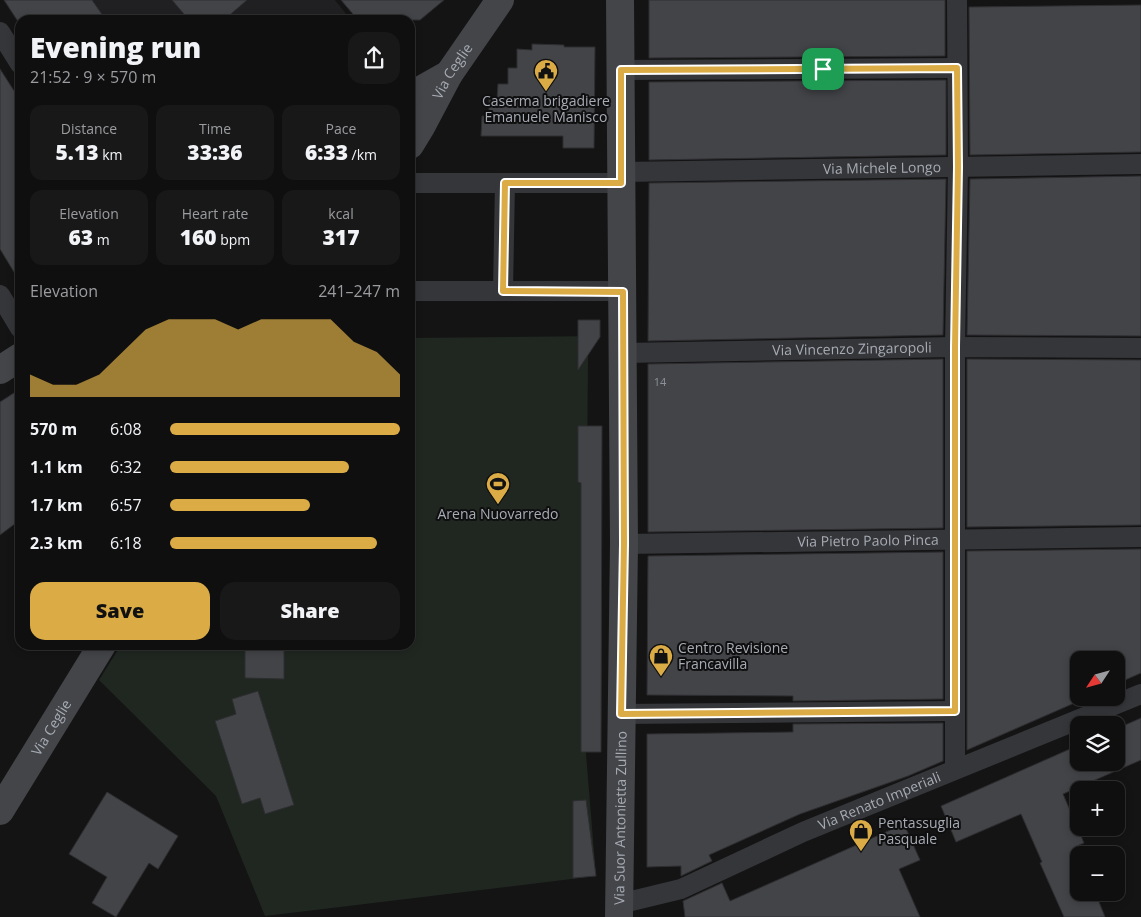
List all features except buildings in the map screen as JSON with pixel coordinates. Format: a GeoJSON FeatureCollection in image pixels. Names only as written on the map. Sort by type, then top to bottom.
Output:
{"type":"FeatureCollection","features":[{"type":"Feature","properties":{"kind":"main road","name":"Via Ceglie"},"geometry":{"type":"LineString","coordinates":[[415,137],[449,74],[500,0]]}},
{"type":"Feature","properties":{"kind":"main road","name":"Via Suor Antonietta Zullino"},"geometry":{"type":"LineString","coordinates":[[619,911],[624,544],[620,0]]}},
{"type":"Feature","properties":{"kind":"main road"},"geometry":{"type":"LineString","coordinates":[[415,93],[449,74]]}},
{"type":"Feature","properties":{"kind":"main road"},"geometry":{"type":"LineString","coordinates":[[0,370],[15,360]]}},
{"type":"Feature","properties":{"kind":"main road","name":"Via Ceglie"},"geometry":{"type":"LineString","coordinates":[[0,811],[99,650]]}},
{"type":"Feature","properties":{"kind":"street"},"geometry":{"type":"LineString","coordinates":[[955,768],[957,0]]}},
{"type":"Feature","properties":{"kind":"street"},"geometry":{"type":"LineString","coordinates":[[0,32],[15,56]]}},
{"type":"Feature","properties":{"kind":"street"},"geometry":{"type":"LineString","coordinates":[[621,70],[957,68]]}},
{"type":"Feature","properties":{"kind":"street","name":"Via Michele Longo"},"geometry":{"type":"LineString","coordinates":[[415,183],[505,183],[958,167],[1141,164]]}},
{"type":"Feature","properties":{"kind":"street"},"geometry":{"type":"LineString","coordinates":[[503,291],[505,183]]}},
{"type":"Feature","properties":{"kind":"street"},"geometry":{"type":"LineString","coordinates":[[415,291],[623,292]]}},
{"type":"Feature","properties":{"kind":"street"},"geometry":{"type":"LineString","coordinates":[[0,294],[15,320]]}},
{"type":"Feature","properties":{"kind":"street","name":"Via Vincenzo Zingaropoli"},"geometry":{"type":"LineString","coordinates":[[623,353],[955,347],[1141,348]]}},
{"type":"Feature","properties":{"kind":"street","name":"Via Pietro Paolo Pinca"},"geometry":{"type":"LineString","coordinates":[[624,544],[1141,537]]}},
{"type":"Feature","properties":{"kind":"street","name":"Via Renato Imperiali"},"geometry":{"type":"LineString","coordinates":[[619,911],[681,889],[804,832],[955,768],[1141,694]]}},
{"type":"Feature","properties":{"kind":"street"},"geometry":{"type":"LineString","coordinates":[[621,714],[955,711]]}},
{"type":"Feature","properties":{"kind":"shaded area"},"geometry":{"type":"Polygon","coordinates":[[[92,0],[335,0],[347,15],[102,15],[92,0]]]}},
{"type":"Feature","properties":{"kind":"shaded area","name":"Arena Nuovarredo"},"geometry":{"type":"Polygon","coordinates":[[[600,336],[588,354],[585,716],[585,742],[596,876],[265,916],[216,796],[99,680],[118,650],[415,650],[415,338],[600,336]]]}},
{"type":"Feature","properties":{"kind":"place","name":"Caserma brigadiere Emanuele Manisco"},"geometry":{"type":"Point","coordinates":[546,92]}},
{"type":"Feature","properties":{"kind":"place","name":"Arena Nuovarredo"},"geometry":{"type":"Point","coordinates":[498,505]}},
{"type":"Feature","properties":{"kind":"place","name":"Centro Revisione Francavilla"},"geometry":{"type":"Point","coordinates":[661,677]}},
{"type":"Feature","properties":{"kind":"place","name":"Pentassuglia Pasquale"},"geometry":{"type":"Point","coordinates":[861,852]}},
{"type":"Feature","properties":{"kind":"route"},"geometry":{"type":"LineString","coordinates":[[957,68],[955,711],[621,714],[624,544],[623,292],[503,291],[505,183],[621,183],[621,70],[823,69],[957,68]]}}]}
